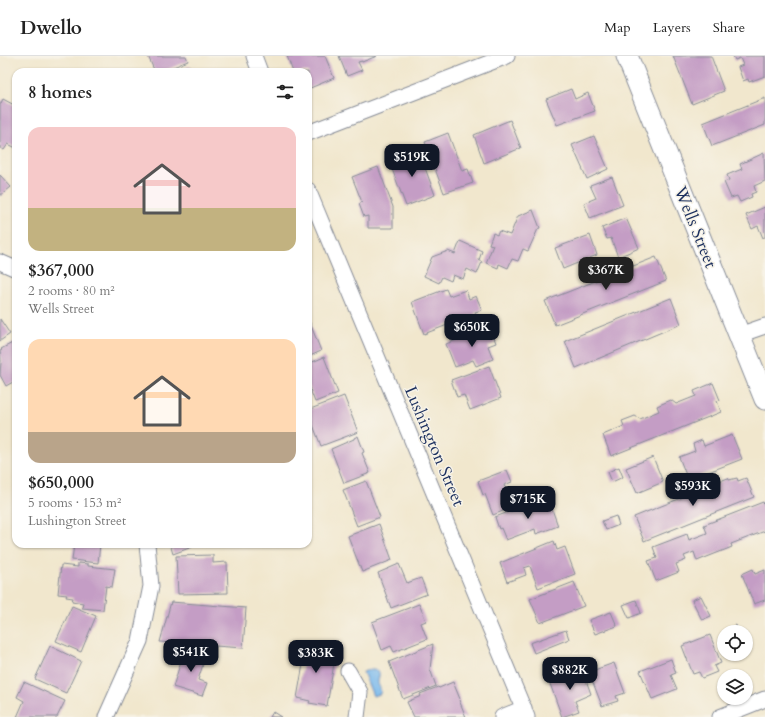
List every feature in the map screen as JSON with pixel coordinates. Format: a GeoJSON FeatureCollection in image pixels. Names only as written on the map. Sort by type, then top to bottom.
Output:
{"type":"FeatureCollection","features":[{"type":"Feature","properties":{"kind":"street"},"geometry":{"type":"LineString","coordinates":[[254,56],[258,68]]}},
{"type":"Feature","properties":{"kind":"street"},"geometry":{"type":"LineString","coordinates":[[312,131],[507,56]]}},
{"type":"Feature","properties":{"kind":"street","name":"Wells Street"},"geometry":{"type":"LineString","coordinates":[[627,56],[765,399]]}},
{"type":"Feature","properties":{"kind":"street","name":"Lushington Street"},"geometry":{"type":"LineString","coordinates":[[312,200],[526,712]]}},
{"type":"Feature","properties":{"kind":"street"},"geometry":{"type":"LineString","coordinates":[[0,262],[12,267]]}},
{"type":"Feature","properties":{"kind":"street"},"geometry":{"type":"LineString","coordinates":[[739,335],[765,326]]}},
{"type":"Feature","properties":{"kind":"street"},"geometry":{"type":"LineString","coordinates":[[106,717],[140,641],[151,586],[147,548]]}},
{"type":"Feature","properties":{"kind":"street"},"geometry":{"type":"LineString","coordinates":[[348,671],[360,692],[357,717]]}},
{"type":"Feature","properties":{"kind":"street"},"geometry":{"type":"LineString","coordinates":[[720,717],[765,699]]}},
{"type":"Feature","properties":{"kind":"street"},"geometry":{"type":"LineString","coordinates":[[502,717],[526,712]]}},
{"type":"Feature","properties":{"kind":"water"},"geometry":{"type":"Polygon","coordinates":[[[371,669],[379,672],[378,682],[381,690],[380,694],[373,696],[363,672],[371,669]]]}},
{"type":"Feature","properties":{"kind":"building"},"geometry":{"type":"Polygon","coordinates":[[[148,56],[186,56],[188,61],[171,68],[153,68],[148,56]]]}},
{"type":"Feature","properties":{"kind":"building"},"geometry":{"type":"Polygon","coordinates":[[[287,56],[325,56],[334,78],[312,87],[312,68],[292,68],[287,56]]]}},
{"type":"Feature","properties":{"kind":"building"},"geometry":{"type":"Polygon","coordinates":[[[339,56],[377,56],[362,62],[358,62],[362,70],[347,76],[339,56]]]}},
{"type":"Feature","properties":{"kind":"building"},"geometry":{"type":"Polygon","coordinates":[[[673,56],[711,56],[724,91],[692,104],[673,56]]]}},
{"type":"Feature","properties":{"kind":"building"},"geometry":{"type":"Polygon","coordinates":[[[733,56],[765,56],[765,76],[749,82],[748,79],[743,81],[738,67],[743,65],[740,58],[735,60],[733,56]]]}},
{"type":"Feature","properties":{"kind":"building"},"geometry":{"type":"Polygon","coordinates":[[[571,89],[575,99],[588,93],[595,111],[557,125],[546,99],[571,89]]]}},
{"type":"Feature","properties":{"kind":"building"},"geometry":{"type":"Polygon","coordinates":[[[765,98],[765,125],[712,146],[703,123],[765,98]]]}},
{"type":"Feature","properties":{"kind":"building"},"geometry":{"type":"Polygon","coordinates":[[[3,99],[12,104],[12,146],[8,144],[4,150],[0,148],[0,105],[3,99]]]}},
{"type":"Feature","properties":{"kind":"building"},"geometry":{"type":"Polygon","coordinates":[[[510,120],[521,148],[484,163],[474,135],[510,120]]]}},
{"type":"Feature","properties":{"kind":"building"},"geometry":{"type":"Polygon","coordinates":[[[448,133],[462,171],[468,169],[473,183],[444,193],[425,142],[448,133]]]}},
{"type":"Feature","properties":{"kind":"building"},"geometry":{"type":"Polygon","coordinates":[[[594,136],[608,169],[587,179],[572,145],[594,136]]]}},
{"type":"Feature","properties":{"kind":"building"},"geometry":{"type":"Polygon","coordinates":[[[418,149],[435,195],[406,206],[389,161],[418,149]]]}},
{"type":"Feature","properties":{"kind":"building"},"geometry":{"type":"Polygon","coordinates":[[[764,153],[765,181],[754,186],[756,192],[751,194],[752,197],[740,202],[737,196],[731,198],[724,182],[729,180],[727,175],[742,169],[740,164],[764,153]]]}},
{"type":"Feature","properties":{"kind":"building"},"geometry":{"type":"Polygon","coordinates":[[[378,167],[393,207],[393,228],[368,228],[368,216],[364,217],[359,204],[362,202],[352,177],[378,167]]]}},
{"type":"Feature","properties":{"kind":"building"},"geometry":{"type":"Polygon","coordinates":[[[0,175],[11,187],[0,196],[0,175]]]}},
{"type":"Feature","properties":{"kind":"building"},"geometry":{"type":"Polygon","coordinates":[[[612,177],[623,205],[590,218],[584,203],[596,198],[590,185],[612,177]]]}},
{"type":"Feature","properties":{"kind":"building"},"geometry":{"type":"Polygon","coordinates":[[[765,207],[765,237],[763,238],[758,226],[752,229],[746,215],[765,207]]]}},
{"type":"Feature","properties":{"kind":"building"},"geometry":{"type":"Polygon","coordinates":[[[533,210],[540,228],[538,229],[528,251],[523,249],[518,261],[512,259],[508,268],[499,264],[498,268],[486,263],[493,245],[489,244],[493,233],[497,235],[499,231],[510,235],[518,216],[533,210]]]}},
{"type":"Feature","properties":{"kind":"building"},"geometry":{"type":"Polygon","coordinates":[[[626,218],[639,248],[618,257],[611,238],[607,239],[602,228],[626,218]]]}},
{"type":"Feature","properties":{"kind":"building"},"geometry":{"type":"Polygon","coordinates":[[[590,235],[597,255],[563,269],[555,248],[590,235]]]}},
{"type":"Feature","properties":{"kind":"building"},"geometry":{"type":"Polygon","coordinates":[[[460,241],[482,251],[479,260],[482,262],[477,274],[467,269],[463,279],[453,275],[451,281],[442,277],[439,283],[424,276],[432,257],[448,251],[455,254],[460,241]]]}},
{"type":"Feature","properties":{"kind":"building"},"geometry":{"type":"Polygon","coordinates":[[[656,257],[666,281],[555,325],[545,301],[656,257]]]}},
{"type":"Feature","properties":{"kind":"building"},"geometry":{"type":"Polygon","coordinates":[[[446,289],[449,296],[466,290],[469,299],[476,296],[482,310],[475,312],[476,314],[424,334],[412,302],[446,289]]]}},
{"type":"Feature","properties":{"kind":"building"},"geometry":{"type":"Polygon","coordinates":[[[671,298],[681,324],[576,368],[565,341],[671,298]]]}},
{"type":"Feature","properties":{"kind":"building"},"geometry":{"type":"Polygon","coordinates":[[[0,319],[10,334],[0,341],[0,319]]]}},
{"type":"Feature","properties":{"kind":"building"},"geometry":{"type":"Polygon","coordinates":[[[490,327],[496,343],[488,346],[493,359],[476,366],[473,360],[455,367],[446,344],[490,327]]]}},
{"type":"Feature","properties":{"kind":"building"},"geometry":{"type":"Polygon","coordinates":[[[312,328],[321,351],[312,355],[312,328]]]}},
{"type":"Feature","properties":{"kind":"building"},"geometry":{"type":"Polygon","coordinates":[[[12,343],[12,383],[6,386],[0,375],[1,349],[12,343]]]}},
{"type":"Feature","properties":{"kind":"building"},"geometry":{"type":"Polygon","coordinates":[[[324,357],[338,393],[315,402],[312,394],[312,362],[324,357]]]}},
{"type":"Feature","properties":{"kind":"building"},"geometry":{"type":"Polygon","coordinates":[[[489,366],[501,398],[470,410],[464,395],[457,397],[451,380],[489,366]]]}},
{"type":"Feature","properties":{"kind":"building"},"geometry":{"type":"Polygon","coordinates":[[[713,383],[720,400],[717,401],[721,412],[611,456],[603,435],[624,426],[622,421],[635,416],[640,419],[659,411],[657,406],[671,400],[676,404],[696,396],[694,391],[713,383]]]}},
{"type":"Feature","properties":{"kind":"building"},"geometry":{"type":"Polygon","coordinates":[[[344,396],[358,432],[321,446],[312,422],[312,408],[344,396]]]}},
{"type":"Feature","properties":{"kind":"building"},"geometry":{"type":"Polygon","coordinates":[[[732,435],[742,459],[688,480],[679,457],[695,451],[693,444],[702,440],[704,446],[732,435]]]}},
{"type":"Feature","properties":{"kind":"building"},"geometry":{"type":"Polygon","coordinates":[[[358,436],[364,452],[362,453],[370,473],[344,483],[331,449],[358,436]]]}},
{"type":"Feature","properties":{"kind":"building"},"geometry":{"type":"Polygon","coordinates":[[[653,457],[663,482],[637,493],[626,468],[653,457]]]}},
{"type":"Feature","properties":{"kind":"building"},"geometry":{"type":"Polygon","coordinates":[[[619,467],[623,477],[612,482],[608,472],[619,467]]]}},
{"type":"Feature","properties":{"kind":"building"},"geometry":{"type":"Polygon","coordinates":[[[507,470],[512,482],[504,485],[513,507],[493,515],[478,481],[507,470]]]}},
{"type":"Feature","properties":{"kind":"building"},"geometry":{"type":"Polygon","coordinates":[[[728,478],[729,480],[737,478],[738,481],[746,478],[754,497],[644,541],[634,517],[728,478]]]}},
{"type":"Feature","properties":{"kind":"building"},"geometry":{"type":"Polygon","coordinates":[[[366,481],[380,517],[357,526],[343,490],[366,481]]]}},
{"type":"Feature","properties":{"kind":"building"},"geometry":{"type":"Polygon","coordinates":[[[548,498],[558,526],[536,534],[535,529],[506,540],[501,528],[499,529],[495,517],[548,498]]]}},
{"type":"Feature","properties":{"kind":"building"},"geometry":{"type":"Polygon","coordinates":[[[763,502],[765,508],[765,531],[731,544],[732,547],[697,561],[694,552],[684,556],[686,560],[676,564],[679,572],[656,581],[648,561],[657,558],[653,547],[687,534],[689,540],[707,533],[704,525],[763,502]]]}},
{"type":"Feature","properties":{"kind":"building"},"geometry":{"type":"Polygon","coordinates":[[[616,516],[619,525],[606,530],[602,521],[616,516]]]}},
{"type":"Feature","properties":{"kind":"building"},"geometry":{"type":"Polygon","coordinates":[[[379,524],[392,560],[362,572],[348,536],[379,524]]]}},
{"type":"Feature","properties":{"kind":"building"},"geometry":{"type":"Polygon","coordinates":[[[554,541],[557,550],[565,547],[575,574],[538,588],[530,566],[524,568],[526,575],[507,582],[500,563],[554,541]]]}},
{"type":"Feature","properties":{"kind":"building"},"geometry":{"type":"Polygon","coordinates":[[[74,548],[100,548],[98,563],[72,560],[74,548]]]}},
{"type":"Feature","properties":{"kind":"building"},"geometry":{"type":"Polygon","coordinates":[[[171,548],[189,548],[173,554],[171,548]]]}},
{"type":"Feature","properties":{"kind":"building"},"geometry":{"type":"Polygon","coordinates":[[[213,555],[213,563],[227,562],[228,593],[178,594],[176,556],[213,555]]]}},
{"type":"Feature","properties":{"kind":"building"},"geometry":{"type":"Polygon","coordinates":[[[78,563],[88,564],[88,566],[115,569],[112,587],[106,586],[103,610],[82,608],[83,603],[72,601],[73,598],[66,597],[67,595],[58,594],[61,565],[78,567],[78,563]]]}},
{"type":"Feature","properties":{"kind":"building"},"geometry":{"type":"Polygon","coordinates":[[[399,564],[407,583],[421,578],[427,594],[391,608],[378,573],[399,564]]]}},
{"type":"Feature","properties":{"kind":"building"},"geometry":{"type":"Polygon","coordinates":[[[753,569],[755,574],[765,570],[765,600],[754,604],[742,574],[753,569]]]}},
{"type":"Feature","properties":{"kind":"building"},"geometry":{"type":"Polygon","coordinates":[[[574,582],[584,606],[540,623],[530,599],[574,582]]]}},
{"type":"Feature","properties":{"kind":"building"},"geometry":{"type":"Polygon","coordinates":[[[701,596],[711,616],[702,620],[692,600],[701,596]]]}},
{"type":"Feature","properties":{"kind":"building"},"geometry":{"type":"Polygon","coordinates":[[[636,600],[641,613],[629,618],[623,605],[636,600]]]}},
{"type":"Feature","properties":{"kind":"building"},"geometry":{"type":"Polygon","coordinates":[[[171,602],[246,608],[243,648],[160,642],[171,602]]]}},
{"type":"Feature","properties":{"kind":"building"},"geometry":{"type":"Polygon","coordinates":[[[419,604],[426,621],[421,623],[427,639],[394,652],[391,646],[382,650],[372,622],[419,604]]]}},
{"type":"Feature","properties":{"kind":"building"},"geometry":{"type":"Polygon","coordinates":[[[72,606],[96,616],[81,652],[56,641],[72,606]]]}},
{"type":"Feature","properties":{"kind":"building"},"geometry":{"type":"Polygon","coordinates":[[[611,612],[617,626],[595,634],[589,620],[611,612]]]}},
{"type":"Feature","properties":{"kind":"building"},"geometry":{"type":"Polygon","coordinates":[[[566,630],[569,639],[534,653],[530,643],[566,630]]]}},
{"type":"Feature","properties":{"kind":"building"},"geometry":{"type":"Polygon","coordinates":[[[710,635],[717,653],[717,661],[720,661],[721,663],[714,666],[717,672],[702,678],[699,672],[693,674],[682,646],[710,635]]]}},
{"type":"Feature","properties":{"kind":"building"},"geometry":{"type":"Polygon","coordinates":[[[307,642],[331,646],[329,656],[335,657],[327,706],[309,703],[310,701],[297,698],[307,642]]]}},
{"type":"Feature","properties":{"kind":"building"},"geometry":{"type":"Polygon","coordinates":[[[433,644],[430,669],[436,686],[403,699],[389,662],[433,644]]]}},
{"type":"Feature","properties":{"kind":"building"},"geometry":{"type":"Polygon","coordinates":[[[50,646],[81,661],[66,693],[35,679],[50,646]]]}},
{"type":"Feature","properties":{"kind":"building"},"geometry":{"type":"Polygon","coordinates":[[[185,648],[206,655],[198,680],[207,683],[202,696],[173,687],[185,648]]]}},
{"type":"Feature","properties":{"kind":"building"},"geometry":{"type":"Polygon","coordinates":[[[671,659],[676,673],[671,675],[677,689],[652,699],[640,671],[671,659]]]}},
{"type":"Feature","properties":{"kind":"building"},"geometry":{"type":"Polygon","coordinates":[[[614,663],[625,693],[616,696],[618,701],[602,706],[589,672],[614,663]]]}},
{"type":"Feature","properties":{"kind":"building"},"geometry":{"type":"Polygon","coordinates":[[[582,669],[591,694],[575,701],[579,711],[562,717],[549,681],[582,669]]]}},
{"type":"Feature","properties":{"kind":"building"},"geometry":{"type":"Polygon","coordinates":[[[24,682],[65,701],[57,717],[17,717],[24,701],[17,697],[24,682]]]}},
{"type":"Feature","properties":{"kind":"building"},"geometry":{"type":"Polygon","coordinates":[[[453,682],[466,717],[414,717],[407,702],[421,696],[420,694],[453,682]]]}},
{"type":"Feature","properties":{"kind":"building"},"geometry":{"type":"Polygon","coordinates":[[[273,712],[281,717],[270,717],[273,712]]]}}]}
